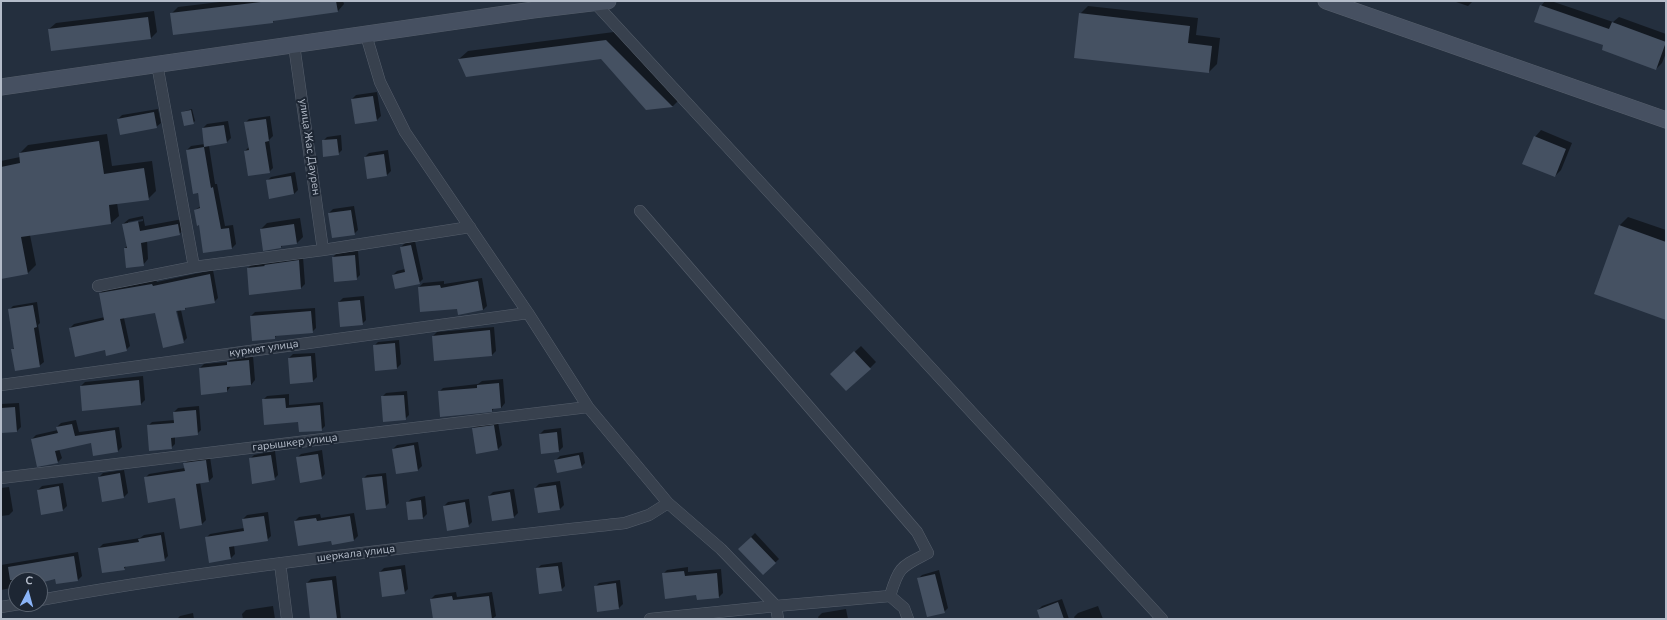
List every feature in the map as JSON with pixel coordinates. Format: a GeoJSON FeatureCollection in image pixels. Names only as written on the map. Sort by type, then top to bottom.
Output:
{"type":"FeatureCollection","features":[{"type":"Feature","properties":{"kind":"main road"},"geometry":{"type":"LineString","coordinates":[[1326,1],[1666,120]]}},
{"type":"Feature","properties":{"kind":"main road"},"geometry":{"type":"LineString","coordinates":[[1,87],[366,35],[530,6],[602,2]]}},
{"type":"Feature","properties":{"kind":"street"},"geometry":{"type":"LineString","coordinates":[[602,2],[1162,619]]}},
{"type":"Feature","properties":{"kind":"street"},"geometry":{"type":"LineString","coordinates":[[366,35],[380,82],[405,132],[528,313],[588,407],[668,503],[721,549],[776,606],[778,619]]}},
{"type":"Feature","properties":{"kind":"street","name":"улица Жас Даурен"},"geometry":{"type":"LineString","coordinates":[[294,45],[323,250]]}},
{"type":"Feature","properties":{"kind":"street"},"geometry":{"type":"LineString","coordinates":[[157,64],[194,267]]}},
{"type":"Feature","properties":{"kind":"street"},"geometry":{"type":"LineString","coordinates":[[640,211],[917,532],[928,552],[905,564],[896,575],[890,596]]}},
{"type":"Feature","properties":{"kind":"street"},"geometry":{"type":"LineString","coordinates":[[98,286],[194,267],[323,250],[470,227]]}},
{"type":"Feature","properties":{"kind":"street","name":"курмет улица"},"geometry":{"type":"LineString","coordinates":[[1,385],[528,313]]}},
{"type":"Feature","properties":{"kind":"street","name":"гарышкер улица"},"geometry":{"type":"LineString","coordinates":[[1,478],[588,407]]}},
{"type":"Feature","properties":{"kind":"street","name":"шеркала улица"},"geometry":{"type":"LineString","coordinates":[[48,599],[135,583],[280,563],[625,523],[649,515],[668,503]]}},
{"type":"Feature","properties":{"kind":"street"},"geometry":{"type":"LineString","coordinates":[[280,563],[287,619]]}},
{"type":"Feature","properties":{"kind":"street"},"geometry":{"type":"LineString","coordinates":[[650,619],[890,596],[904,608],[908,619]]}},
{"type":"Feature","properties":{"kind":"building"},"geometry":{"type":"Polygon","coordinates":[[[269,1],[336,1],[338,12],[273,21],[273,23],[173,35],[170,13],[269,1]]]}},
{"type":"Feature","properties":{"kind":"building"},"geometry":{"type":"Polygon","coordinates":[[[1540,5],[1609,29],[1612,22],[1666,42],[1656,70],[1602,50],[1603,45],[1534,22],[1540,5]]]}},
{"type":"Feature","properties":{"kind":"building"},"geometry":{"type":"Polygon","coordinates":[[[1079,13],[1190,26],[1188,43],[1212,46],[1209,73],[1074,58],[1079,13]]]}},
{"type":"Feature","properties":{"kind":"building"},"geometry":{"type":"Polygon","coordinates":[[[148,17],[151,39],[51,51],[48,29],[148,17]]]}},
{"type":"Feature","properties":{"kind":"building"},"geometry":{"type":"Polygon","coordinates":[[[606,40],[673,107],[646,110],[601,59],[466,77],[458,59],[606,40]]]}},
{"type":"Feature","properties":{"kind":"building"},"geometry":{"type":"Polygon","coordinates":[[[373,96],[377,121],[355,124],[351,99],[373,96]]]}},
{"type":"Feature","properties":{"kind":"building"},"geometry":{"type":"Polygon","coordinates":[[[191,110],[194,124],[184,126],[181,112],[191,110]]]}},
{"type":"Feature","properties":{"kind":"building"},"geometry":{"type":"Polygon","coordinates":[[[154,112],[157,128],[120,135],[117,119],[154,112]]]}},
{"type":"Feature","properties":{"kind":"building"},"geometry":{"type":"Polygon","coordinates":[[[266,119],[269,141],[265,142],[270,173],[248,176],[244,151],[249,150],[244,122],[266,119]]]}},
{"type":"Feature","properties":{"kind":"building"},"geometry":{"type":"Polygon","coordinates":[[[224,125],[227,143],[204,147],[202,128],[224,125]]]}},
{"type":"Feature","properties":{"kind":"building"},"geometry":{"type":"Polygon","coordinates":[[[1534,136],[1566,149],[1555,177],[1522,164],[1534,136]]]}},
{"type":"Feature","properties":{"kind":"building"},"geometry":{"type":"Polygon","coordinates":[[[337,139],[339,155],[323,157],[322,140],[337,139]]]}},
{"type":"Feature","properties":{"kind":"building"},"geometry":{"type":"Polygon","coordinates":[[[99,141],[104,174],[144,168],[149,200],[109,205],[111,224],[21,237],[28,274],[1,279],[1,167],[20,163],[19,153],[99,141]]]}},
{"type":"Feature","properties":{"kind":"building"},"geometry":{"type":"Polygon","coordinates":[[[204,147],[211,188],[213,187],[221,229],[229,228],[232,249],[203,253],[199,225],[197,226],[194,210],[200,208],[198,193],[193,194],[186,150],[204,147]]]}},
{"type":"Feature","properties":{"kind":"building"},"geometry":{"type":"Polygon","coordinates":[[[384,154],[387,176],[367,179],[364,157],[384,154]]]}},
{"type":"Feature","properties":{"kind":"building"},"geometry":{"type":"Polygon","coordinates":[[[291,176],[294,194],[269,199],[266,180],[291,176]]]}},
{"type":"Feature","properties":{"kind":"building"},"geometry":{"type":"Polygon","coordinates":[[[351,210],[355,235],[332,238],[328,213],[351,210]]]}},
{"type":"Feature","properties":{"kind":"building"},"geometry":{"type":"Polygon","coordinates":[[[138,221],[140,231],[178,224],[180,235],[141,243],[144,266],[126,268],[124,248],[127,248],[122,224],[138,221]]]}},
{"type":"Feature","properties":{"kind":"building"},"geometry":{"type":"Polygon","coordinates":[[[294,224],[297,244],[281,246],[281,248],[263,251],[260,229],[294,224]]]}},
{"type":"Feature","properties":{"kind":"building"},"geometry":{"type":"Polygon","coordinates":[[[1619,225],[1666,242],[1666,320],[1594,294],[1619,225]]]}},
{"type":"Feature","properties":{"kind":"building"},"geometry":{"type":"Polygon","coordinates":[[[411,245],[420,284],[395,289],[392,275],[405,272],[400,247],[411,245]]]}},
{"type":"Feature","properties":{"kind":"building"},"geometry":{"type":"Polygon","coordinates":[[[355,255],[357,280],[334,282],[332,257],[355,255]]]}},
{"type":"Feature","properties":{"kind":"building"},"geometry":{"type":"Polygon","coordinates":[[[299,260],[301,289],[249,295],[247,268],[299,260]]]}},
{"type":"Feature","properties":{"kind":"building"},"geometry":{"type":"Polygon","coordinates":[[[210,274],[215,303],[176,311],[184,343],[163,348],[155,313],[120,319],[127,351],[106,356],[105,350],[75,357],[69,328],[104,320],[99,293],[152,284],[153,286],[210,274]]]}},
{"type":"Feature","properties":{"kind":"building"},"geometry":{"type":"Polygon","coordinates":[[[478,281],[483,310],[458,315],[457,309],[420,312],[418,287],[440,285],[441,288],[478,281]]]}},
{"type":"Feature","properties":{"kind":"building"},"geometry":{"type":"Polygon","coordinates":[[[360,300],[363,325],[340,327],[338,302],[360,300]]]}},
{"type":"Feature","properties":{"kind":"building"},"geometry":{"type":"Polygon","coordinates":[[[33,305],[37,327],[34,328],[40,367],[15,371],[11,349],[14,349],[8,309],[33,305]]]}},
{"type":"Feature","properties":{"kind":"building"},"geometry":{"type":"Polygon","coordinates":[[[311,311],[313,333],[275,336],[275,339],[252,341],[250,316],[311,311]]]}},
{"type":"Feature","properties":{"kind":"building"},"geometry":{"type":"Polygon","coordinates":[[[490,330],[492,356],[434,361],[432,336],[490,330]]]}},
{"type":"Feature","properties":{"kind":"building"},"geometry":{"type":"Polygon","coordinates":[[[395,343],[397,369],[375,371],[373,345],[395,343]]]}},
{"type":"Feature","properties":{"kind":"building"},"geometry":{"type":"Polygon","coordinates":[[[854,351],[871,369],[846,391],[830,374],[854,351]]]}},
{"type":"Feature","properties":{"kind":"building"},"geometry":{"type":"Polygon","coordinates":[[[311,356],[313,382],[290,384],[288,358],[311,356]]]}},
{"type":"Feature","properties":{"kind":"building"},"geometry":{"type":"Polygon","coordinates":[[[249,360],[251,385],[227,387],[227,392],[201,395],[199,368],[227,365],[227,362],[249,360]]]}},
{"type":"Feature","properties":{"kind":"building"},"geometry":{"type":"Polygon","coordinates":[[[139,380],[141,405],[82,411],[80,386],[139,380]]]}},
{"type":"Feature","properties":{"kind":"building"},"geometry":{"type":"Polygon","coordinates":[[[499,383],[501,408],[492,409],[492,412],[440,417],[438,391],[477,388],[477,385],[499,383]]]}},
{"type":"Feature","properties":{"kind":"building"},"geometry":{"type":"Polygon","coordinates":[[[404,395],[406,420],[383,422],[381,396],[404,395]]]}},
{"type":"Feature","properties":{"kind":"building"},"geometry":{"type":"Polygon","coordinates":[[[285,398],[286,408],[320,405],[322,431],[299,432],[298,422],[264,425],[262,399],[285,398]]]}},
{"type":"Feature","properties":{"kind":"building"},"geometry":{"type":"Polygon","coordinates":[[[15,407],[17,432],[1,433],[1,408],[15,407]]]}},
{"type":"Feature","properties":{"kind":"building"},"geometry":{"type":"Polygon","coordinates":[[[196,410],[198,435],[171,438],[172,449],[149,451],[147,425],[174,423],[173,412],[196,410]]]}},
{"type":"Feature","properties":{"kind":"building"},"geometry":{"type":"Polygon","coordinates":[[[72,424],[75,436],[115,430],[118,452],[93,456],[91,443],[55,451],[58,463],[37,467],[31,439],[58,433],[56,427],[72,424]]]}},
{"type":"Feature","properties":{"kind":"building"},"geometry":{"type":"Polygon","coordinates":[[[494,425],[498,450],[476,454],[472,428],[494,425]]]}},
{"type":"Feature","properties":{"kind":"building"},"geometry":{"type":"Polygon","coordinates":[[[557,432],[559,452],[541,454],[539,434],[557,432]]]}},
{"type":"Feature","properties":{"kind":"building"},"geometry":{"type":"Polygon","coordinates":[[[414,445],[418,471],[396,474],[392,449],[414,445]]]}},
{"type":"Feature","properties":{"kind":"building"},"geometry":{"type":"Polygon","coordinates":[[[318,454],[322,479],[300,483],[296,457],[318,454]]]}},
{"type":"Feature","properties":{"kind":"building"},"geometry":{"type":"Polygon","coordinates":[[[271,455],[275,480],[252,484],[249,458],[271,455]]]}},
{"type":"Feature","properties":{"kind":"building"},"geometry":{"type":"Polygon","coordinates":[[[579,455],[582,468],[557,473],[554,460],[579,455]]]}},
{"type":"Feature","properties":{"kind":"building"},"geometry":{"type":"Polygon","coordinates":[[[206,460],[209,482],[196,484],[202,525],[180,529],[175,498],[148,503],[144,477],[185,471],[183,463],[206,460]]]}},
{"type":"Feature","properties":{"kind":"building"},"geometry":{"type":"Polygon","coordinates":[[[120,473],[124,498],[102,502],[98,477],[120,473]]]}},
{"type":"Feature","properties":{"kind":"building"},"geometry":{"type":"Polygon","coordinates":[[[382,476],[386,508],[366,510],[362,478],[382,476]]]}},
{"type":"Feature","properties":{"kind":"building"},"geometry":{"type":"Polygon","coordinates":[[[556,485],[560,510],[538,513],[534,488],[556,485]]]}},
{"type":"Feature","properties":{"kind":"building"},"geometry":{"type":"Polygon","coordinates":[[[59,486],[63,511],[41,515],[37,490],[59,486]]]}},
{"type":"Feature","properties":{"kind":"building"},"geometry":{"type":"Polygon","coordinates":[[[510,492],[514,518],[492,521],[488,496],[510,492]]]}},
{"type":"Feature","properties":{"kind":"building"},"geometry":{"type":"Polygon","coordinates":[[[421,500],[423,519],[408,520],[406,502],[421,500]]]}},
{"type":"Feature","properties":{"kind":"building"},"geometry":{"type":"Polygon","coordinates":[[[465,502],[469,527],[447,531],[443,506],[465,502]]]}},
{"type":"Feature","properties":{"kind":"building"},"geometry":{"type":"Polygon","coordinates":[[[264,516],[268,541],[229,547],[231,559],[209,563],[205,537],[244,531],[242,519],[264,516]]]}},
{"type":"Feature","properties":{"kind":"building"},"geometry":{"type":"Polygon","coordinates":[[[350,516],[354,541],[332,545],[331,541],[298,546],[294,521],[316,518],[317,521],[350,516]]]}},
{"type":"Feature","properties":{"kind":"building"},"geometry":{"type":"Polygon","coordinates":[[[161,535],[165,561],[124,567],[125,570],[102,573],[98,548],[139,542],[138,539],[161,535]]]}},
{"type":"Feature","properties":{"kind":"building"},"geometry":{"type":"Polygon","coordinates":[[[751,537],[776,563],[763,575],[738,549],[751,537]]]}},
{"type":"Feature","properties":{"kind":"building"},"geometry":{"type":"Polygon","coordinates":[[[74,556],[78,581],[56,584],[55,579],[48,581],[48,572],[9,572],[8,567],[74,556]]]}},
{"type":"Feature","properties":{"kind":"building"},"geometry":{"type":"Polygon","coordinates":[[[558,566],[562,591],[539,594],[536,568],[558,566]]]}},
{"type":"Feature","properties":{"kind":"building"},"geometry":{"type":"Polygon","coordinates":[[[401,569],[405,594],[382,597],[379,572],[401,569]]]}},
{"type":"Feature","properties":{"kind":"building"},"geometry":{"type":"Polygon","coordinates":[[[684,571],[685,576],[717,573],[719,598],[697,600],[696,595],[665,599],[662,573],[684,571]]]}},
{"type":"Feature","properties":{"kind":"building"},"geometry":{"type":"Polygon","coordinates":[[[935,574],[945,613],[927,617],[917,578],[935,574]]]}},
{"type":"Feature","properties":{"kind":"building"},"geometry":{"type":"Polygon","coordinates":[[[332,580],[337,619],[310,619],[306,583],[332,580]]]}},
{"type":"Feature","properties":{"kind":"building"},"geometry":{"type":"Polygon","coordinates":[[[616,583],[619,609],[597,612],[594,586],[616,583]]]}},
{"type":"Feature","properties":{"kind":"building"},"geometry":{"type":"Polygon","coordinates":[[[452,596],[453,600],[489,596],[492,619],[433,619],[430,599],[452,596]]]}},
{"type":"Feature","properties":{"kind":"building"},"geometry":{"type":"Polygon","coordinates":[[[1058,602],[1064,619],[1040,619],[1037,610],[1058,602]]]}}]}
